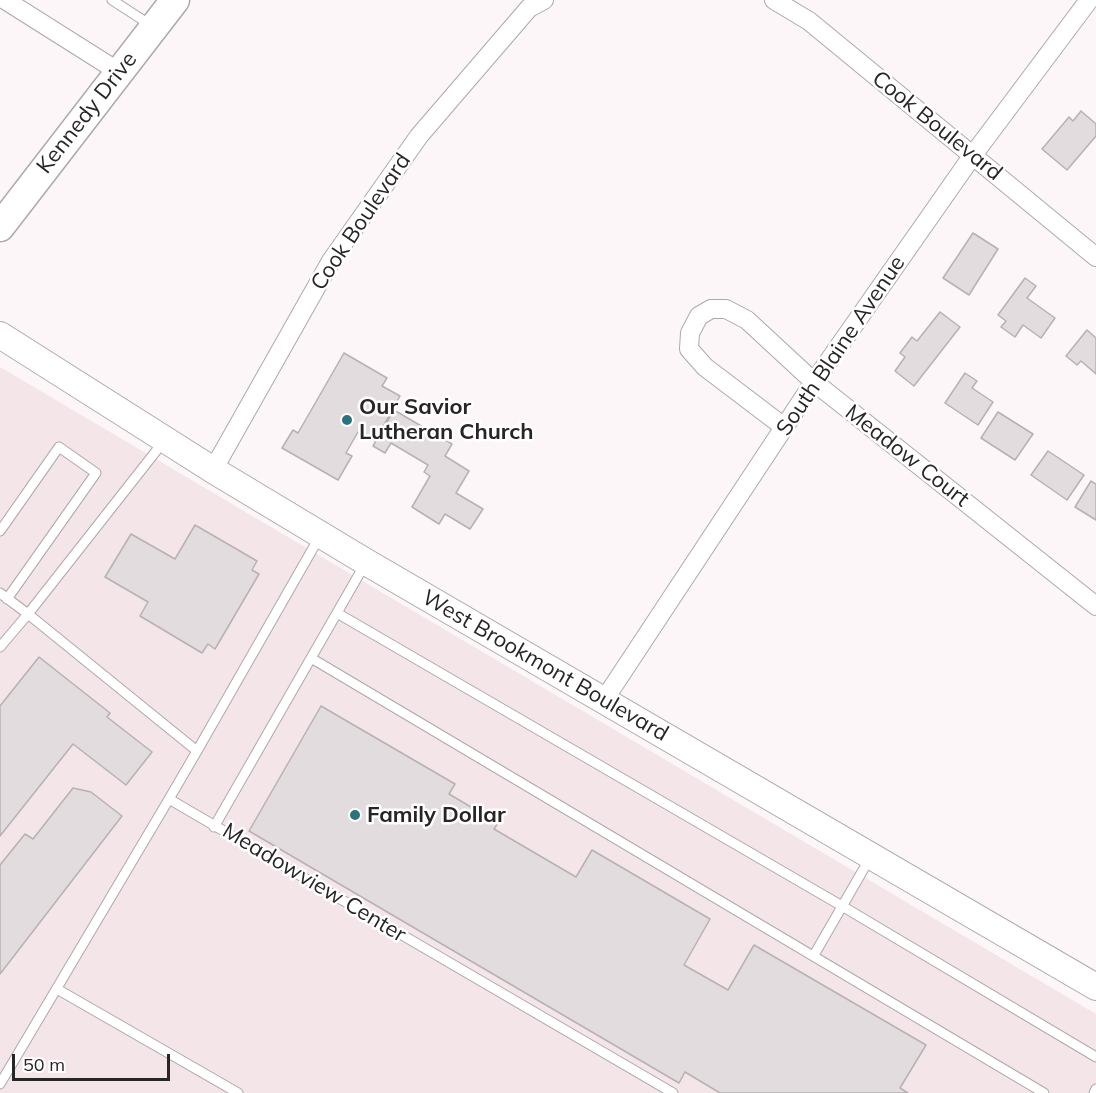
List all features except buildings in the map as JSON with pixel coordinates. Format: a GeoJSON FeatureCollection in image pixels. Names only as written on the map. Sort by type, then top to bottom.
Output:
{"type":"FeatureCollection","features":[{"type":"Feature","properties":{"kind":"main road","name":"Kennedy Drive"},"geometry":{"type":"LineString","coordinates":[[0,227],[175,0]]}},
{"type":"Feature","properties":{"kind":"main road","name":"West Brookmont Boulevard"},"geometry":{"type":"LineString","coordinates":[[0,335],[213,470],[366,562],[1096,987]]}},
{"type":"Feature","properties":{"kind":"street"},"geometry":{"type":"LineString","coordinates":[[5,0],[119,72]]}},
{"type":"Feature","properties":{"kind":"street","name":"Cook Boulevard"},"geometry":{"type":"LineString","coordinates":[[213,470],[331,261],[419,136],[529,8],[544,0]]}},
{"type":"Feature","properties":{"kind":"street","name":"Cook Boulevard"},"geometry":{"type":"LineString","coordinates":[[774,0],[808,21],[1096,257]]}},
{"type":"Feature","properties":{"kind":"street","name":"South Blaine Avenue"},"geometry":{"type":"LineString","coordinates":[[604,700],[814,382],[973,155],[1089,0]]}},
{"type":"Feature","properties":{"kind":"street","name":"Meadow Court"},"geometry":{"type":"LineString","coordinates":[[784,427],[705,367],[689,349],[690,333],[699,316],[711,309],[726,309],[747,320],[814,382],[1096,606]]}},
{"type":"Feature","properties":{"kind":"lane"},"geometry":{"type":"LineString","coordinates":[[112,0],[154,27]]}},
{"type":"Feature","properties":{"kind":"lane"},"geometry":{"type":"LineString","coordinates":[[0,647],[165,440]]}},
{"type":"Feature","properties":{"kind":"lane"},"geometry":{"type":"LineString","coordinates":[[0,531],[59,447],[96,473],[4,596],[197,751]]}},
{"type":"Feature","properties":{"kind":"lane"},"geometry":{"type":"LineString","coordinates":[[0,1084],[169,800],[321,534]]}},
{"type":"Feature","properties":{"kind":"lane","name":"Meadowview Center"},"geometry":{"type":"LineString","coordinates":[[366,562],[214,827],[673,1093]]}},
{"type":"Feature","properties":{"kind":"lane"},"geometry":{"type":"LineString","coordinates":[[337,613],[842,906],[1096,1057]]}},
{"type":"Feature","properties":{"kind":"lane"},"geometry":{"type":"LineString","coordinates":[[311,658],[1044,1093]]}},
{"type":"Feature","properties":{"kind":"lane"},"geometry":{"type":"LineString","coordinates":[[169,800],[214,827]]}},
{"type":"Feature","properties":{"kind":"lane"},"geometry":{"type":"LineString","coordinates":[[814,955],[871,856]]}},
{"type":"Feature","properties":{"kind":"lane"},"geometry":{"type":"LineString","coordinates":[[57,988],[238,1093]]}},
{"type":"Feature","properties":{"kind":"lane"},"geometry":{"type":"LineString","coordinates":[[1094,1093],[1096,1089]]}},
{"type":"Feature","properties":{"kind":"shaded area"},"geometry":{"type":"Polygon","coordinates":[[[0,367],[1096,1014],[1096,1093],[0,1093],[0,367]]]}},
{"type":"Feature","properties":{"kind":"place","name":"Our Savior Lutheran Church"},"geometry":{"type":"Point","coordinates":[347,420]}},
{"type":"Feature","properties":{"kind":"place","name":"Family Dollar"},"geometry":{"type":"Point","coordinates":[355,815]}}]}
